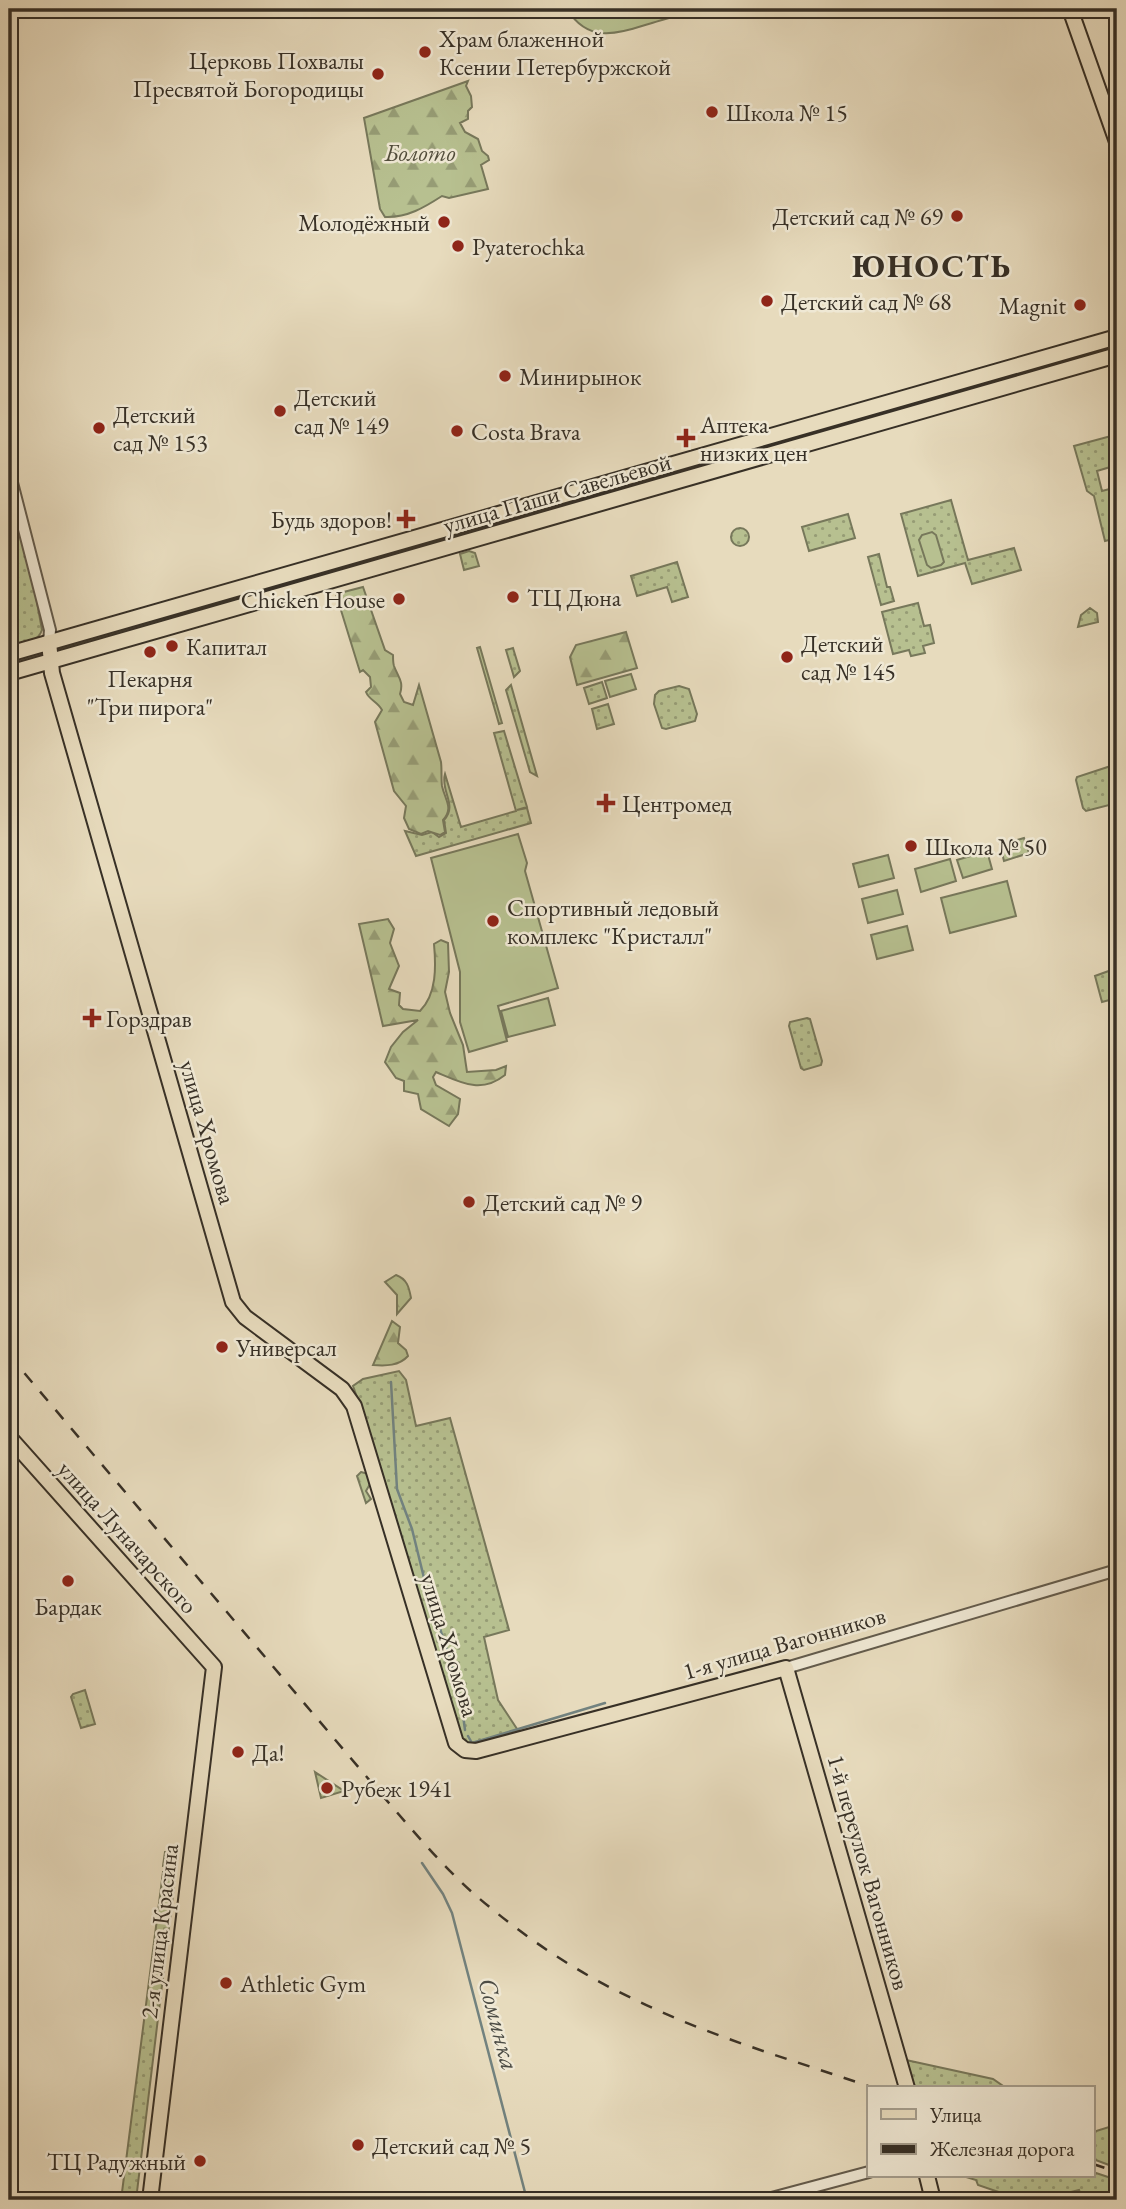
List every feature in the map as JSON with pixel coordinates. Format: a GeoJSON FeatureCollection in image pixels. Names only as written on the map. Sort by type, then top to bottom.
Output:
{"type":"FeatureCollection","features":[{"type":"Feature","properties":{"kind":"main road"},"geometry":{"type":"LineString","coordinates":[[1070,9],[1117,142]]}},
{"type":"Feature","properties":{"kind":"main road","name":"улица Паши Савельевой"},"geometry":{"type":"LineString","coordinates":[[9,654],[1117,337]]}},
{"type":"Feature","properties":{"kind":"main road","name":"улица Паши Савельевой"},"geometry":{"type":"LineString","coordinates":[[9,674],[1117,355]]}},
{"type":"Feature","properties":{"kind":"main road"},"geometry":{"type":"LineString","coordinates":[[450,528],[456,545]]}},
{"type":"Feature","properties":{"kind":"main road","name":"улица Хромова"},"geometry":{"type":"LineString","coordinates":[[48,642],[49,661],[233,1302],[243,1315],[342,1389],[354,1406],[454,1740],[462,1749]]}},
{"type":"Feature","properties":{"kind":"main road","name":"улица Луначарского"},"geometry":{"type":"LineString","coordinates":[[9,1437],[214,1667]]}},
{"type":"Feature","properties":{"kind":"main road","name":"2-я улица Красина"},"geometry":{"type":"LineString","coordinates":[[150,2200],[214,1667]]}},
{"type":"Feature","properties":{"kind":"main road","name":"1-я улица Вагонников"},"geometry":{"type":"LineString","coordinates":[[462,1749],[475,1751],[786,1668]]}},
{"type":"Feature","properties":{"kind":"main road","name":"1-й переулок Вагонников"},"geometry":{"type":"LineString","coordinates":[[786,1668],[906,2086]]}},
{"type":"Feature","properties":{"kind":"main road"},"geometry":{"type":"LineString","coordinates":[[928,2178],[933,2200]]}},
{"type":"Feature","properties":{"kind":"street","name":"улица Хромова"},"geometry":{"type":"LineString","coordinates":[[9,471],[50,630],[48,642]]}},
{"type":"Feature","properties":{"kind":"street","name":"1-я улица Вагонников"},"geometry":{"type":"LineString","coordinates":[[786,1668],[1117,1570]]}},
{"type":"Feature","properties":{"kind":"street"},"geometry":{"type":"LineString","coordinates":[[764,2200],[867,2173]]}},
{"type":"Feature","properties":{"kind":"green space"},"geometry":{"type":"Polygon","coordinates":[[[567,9],[700,9],[628,30],[605,33],[585,28],[567,9]]]}},
{"type":"Feature","properties":{"kind":"green space","name":"Болото"},"geometry":{"type":"Polygon","coordinates":[[[468,81],[466,86],[472,107],[468,111],[468,119],[460,123],[465,132],[478,139],[482,151],[488,156],[489,160],[481,165],[488,189],[449,198],[442,196],[408,214],[385,217],[380,209],[364,118],[468,81]]]}},
{"type":"Feature","properties":{"kind":"green space"},"geometry":{"type":"Polygon","coordinates":[[[1117,341],[1117,349],[749,456],[747,449],[1117,341]]]}},
{"type":"Feature","properties":{"kind":"green space"},"geometry":{"type":"Polygon","coordinates":[[[1111,436],[1117,465],[1097,471],[1102,491],[1117,487],[1117,538],[1105,541],[1094,496],[1087,491],[1074,446],[1111,436]]]}},
{"type":"Feature","properties":{"kind":"green space"},"geometry":{"type":"Polygon","coordinates":[[[713,459],[718,463],[479,532],[476,529],[477,525],[713,459]]]}},
{"type":"Feature","properties":{"kind":"green space"},"geometry":{"type":"Polygon","coordinates":[[[9,488],[33,580],[42,630],[34,640],[12,647],[9,646],[9,488]]]}},
{"type":"Feature","properties":{"kind":"green space"},"geometry":{"type":"Polygon","coordinates":[[[951,500],[968,560],[1014,548],[1021,570],[972,584],[965,563],[918,576],[901,514],[951,500]]]}},
{"type":"Feature","properties":{"kind":"green space"},"geometry":{"type":"Polygon","coordinates":[[[848,514],[855,538],[809,551],[802,527],[848,514]]]}},
{"type":"Feature","properties":{"kind":"green space"},"geometry":{"type":"Polygon","coordinates":[[[740,528],[746,531],[749,537],[746,543],[740,546],[734,543],[731,537],[734,531],[740,528]]]}},
{"type":"Feature","properties":{"kind":"green space"},"geometry":{"type":"Polygon","coordinates":[[[932,532],[936,535],[944,562],[931,568],[927,565],[919,540],[922,535],[932,532]]]}},
{"type":"Feature","properties":{"kind":"green space"},"geometry":{"type":"Polygon","coordinates":[[[442,536],[445,541],[63,652],[61,649],[62,646],[442,536]]]}},
{"type":"Feature","properties":{"kind":"green space"},"geometry":{"type":"Polygon","coordinates":[[[469,551],[475,553],[479,566],[464,570],[460,554],[469,551]]]}},
{"type":"Feature","properties":{"kind":"green space"},"geometry":{"type":"Polygon","coordinates":[[[879,554],[887,587],[890,587],[894,601],[881,605],[868,557],[879,554]]]}},
{"type":"Feature","properties":{"kind":"green space"},"geometry":{"type":"Polygon","coordinates":[[[677,562],[688,597],[672,602],[667,587],[637,596],[631,576],[677,562]]]}},
{"type":"Feature","properties":{"kind":"green space"},"geometry":{"type":"Polygon","coordinates":[[[363,587],[385,650],[393,655],[404,702],[413,705],[419,685],[441,762],[442,786],[448,804],[448,812],[443,820],[445,832],[440,835],[428,831],[421,834],[409,829],[404,818],[406,806],[394,791],[375,722],[382,710],[366,692],[371,687],[370,677],[363,670],[360,672],[336,594],[363,587]]]}},
{"type":"Feature","properties":{"kind":"green space"},"geometry":{"type":"Polygon","coordinates":[[[918,603],[924,626],[930,625],[934,643],[923,646],[925,653],[911,656],[909,650],[893,654],[882,612],[918,603]]]}},
{"type":"Feature","properties":{"kind":"green space"},"geometry":{"type":"Polygon","coordinates":[[[1090,608],[1097,613],[1098,622],[1078,627],[1081,615],[1090,608]]]}},
{"type":"Feature","properties":{"kind":"green space"},"geometry":{"type":"Polygon","coordinates":[[[626,632],[637,668],[577,685],[570,657],[576,645],[626,632]]]}},
{"type":"Feature","properties":{"kind":"green space"},"geometry":{"type":"Polygon","coordinates":[[[480,647],[502,723],[499,724],[477,648],[480,647]]]}},
{"type":"Feature","properties":{"kind":"green space"},"geometry":{"type":"Polygon","coordinates":[[[513,648],[520,671],[514,677],[506,650],[513,648]]]}},
{"type":"Feature","properties":{"kind":"green space"},"geometry":{"type":"Polygon","coordinates":[[[631,674],[636,689],[610,697],[605,681],[631,674]]]}},
{"type":"Feature","properties":{"kind":"green space"},"geometry":{"type":"Polygon","coordinates":[[[602,682],[607,698],[589,704],[584,688],[602,682]]]}},
{"type":"Feature","properties":{"kind":"green space"},"geometry":{"type":"Polygon","coordinates":[[[511,685],[537,776],[530,772],[506,690],[511,685]]]}},
{"type":"Feature","properties":{"kind":"green space"},"geometry":{"type":"Polygon","coordinates":[[[679,686],[689,689],[697,714],[695,721],[662,728],[654,704],[655,695],[659,691],[679,686]]]}},
{"type":"Feature","properties":{"kind":"green space"},"geometry":{"type":"Polygon","coordinates":[[[608,704],[614,724],[597,729],[592,709],[608,704]]]}},
{"type":"Feature","properties":{"kind":"green space"},"geometry":{"type":"Polygon","coordinates":[[[504,731],[527,807],[517,810],[527,808],[531,823],[416,856],[405,831],[422,835],[432,832],[439,837],[446,833],[444,820],[448,814],[449,803],[445,774],[461,827],[516,811],[494,733],[504,731]]]}},
{"type":"Feature","properties":{"kind":"green space"},"geometry":{"type":"Polygon","coordinates":[[[1117,764],[1117,803],[1086,811],[1083,808],[1077,777],[1117,764]]]}},
{"type":"Feature","properties":{"kind":"green space","name":"Спортивный ледовый комплекс \"Кристалл\""},"geometry":{"type":"Polygon","coordinates":[[[518,834],[527,863],[525,871],[558,988],[498,1006],[507,1041],[469,1052],[460,1022],[460,972],[431,858],[518,834]]]}},
{"type":"Feature","properties":{"kind":"green space"},"geometry":{"type":"Polygon","coordinates":[[[1024,838],[1029,853],[1004,861],[1000,845],[1024,838]]]}},
{"type":"Feature","properties":{"kind":"green space"},"geometry":{"type":"Polygon","coordinates":[[[987,851],[992,869],[963,878],[957,860],[987,851]]]}},
{"type":"Feature","properties":{"kind":"green space"},"geometry":{"type":"Polygon","coordinates":[[[888,855],[894,878],[859,887],[853,864],[888,855]]]}},
{"type":"Feature","properties":{"kind":"green space"},"geometry":{"type":"Polygon","coordinates":[[[950,859],[956,881],[921,892],[915,869],[950,859]]]}},
{"type":"Feature","properties":{"kind":"green space"},"geometry":{"type":"Polygon","coordinates":[[[1007,881],[1016,916],[950,933],[941,898],[1007,881]]]}},
{"type":"Feature","properties":{"kind":"green space"},"geometry":{"type":"Polygon","coordinates":[[[897,890],[903,914],[868,923],[862,899],[897,890]]]}},
{"type":"Feature","properties":{"kind":"green space"},"geometry":{"type":"Polygon","coordinates":[[[388,919],[394,929],[390,943],[399,966],[389,989],[400,993],[399,1005],[403,1009],[420,1011],[426,1004],[434,979],[434,944],[441,940],[448,943],[449,972],[445,992],[463,1045],[467,1072],[496,1070],[506,1066],[505,1075],[496,1081],[479,1085],[463,1083],[436,1072],[433,1077],[436,1085],[460,1099],[458,1114],[449,1126],[421,1109],[418,1094],[404,1091],[404,1081],[396,1078],[385,1062],[391,1047],[403,1032],[418,1020],[383,1026],[359,924],[388,919]]]}},
{"type":"Feature","properties":{"kind":"green space"},"geometry":{"type":"Polygon","coordinates":[[[907,926],[913,950],[877,959],[871,935],[907,926]]]}},
{"type":"Feature","properties":{"kind":"green space"},"geometry":{"type":"Polygon","coordinates":[[[1117,968],[1117,998],[1102,1002],[1095,976],[1117,968]]]}},
{"type":"Feature","properties":{"kind":"green space"},"geometry":{"type":"Polygon","coordinates":[[[548,998],[555,1025],[508,1037],[501,1011],[548,998]]]}},
{"type":"Feature","properties":{"kind":"green space"},"geometry":{"type":"Polygon","coordinates":[[[810,1019],[822,1061],[821,1065],[804,1070],[801,1068],[789,1026],[790,1022],[810,1019]]]}},
{"type":"Feature","properties":{"kind":"green space"},"geometry":{"type":"Polygon","coordinates":[[[396,1275],[407,1284],[411,1298],[397,1314],[397,1295],[385,1282],[396,1275]]]}},
{"type":"Feature","properties":{"kind":"green space"},"geometry":{"type":"Polygon","coordinates":[[[392,1321],[400,1327],[398,1343],[408,1356],[396,1364],[373,1365],[392,1321]]]}},
{"type":"Feature","properties":{"kind":"green space"},"geometry":{"type":"Polygon","coordinates":[[[399,1371],[406,1380],[416,1426],[450,1418],[509,1630],[484,1637],[498,1700],[521,1735],[475,1748],[463,1743],[353,1386],[363,1379],[399,1371]]]}},
{"type":"Feature","properties":{"kind":"green space"},"geometry":{"type":"Polygon","coordinates":[[[361,1472],[372,1475],[373,1483],[366,1491],[371,1499],[366,1503],[357,1476],[361,1472]]]}},
{"type":"Feature","properties":{"kind":"green space"},"geometry":{"type":"Polygon","coordinates":[[[85,1690],[95,1724],[81,1728],[71,1697],[85,1690]]]}},
{"type":"Feature","properties":{"kind":"green space"},"geometry":{"type":"Polygon","coordinates":[[[315,1772],[344,1791],[321,1798],[315,1772]]]}},
{"type":"Feature","properties":{"kind":"green space"},"geometry":{"type":"Polygon","coordinates":[[[165,1852],[178,1853],[136,2200],[121,2200],[163,1872],[167,1872],[167,1867],[163,1866],[165,1852]]]}},
{"type":"Feature","properties":{"kind":"green space"},"geometry":{"type":"Polygon","coordinates":[[[906,2060],[993,2079],[1003,2086],[912,2086],[906,2060]]]}},
{"type":"Feature","properties":{"kind":"green space"},"geometry":{"type":"Polygon","coordinates":[[[1109,2127],[1117,2130],[1117,2168],[1094,2159],[1094,2132],[1109,2127]]]}},
{"type":"Feature","properties":{"kind":"green space"},"geometry":{"type":"Polygon","coordinates":[[[1094,2172],[1117,2180],[1117,2200],[1083,2200],[1079,2190],[1040,2200],[1022,2200],[978,2185],[976,2180],[970,2178],[1094,2178],[1094,2172]]]}},
{"type":"Feature","properties":{"kind":"waterway"},"geometry":{"type":"LineString","coordinates":[[391,1382],[397,1489],[412,1529],[425,1582],[451,1663],[461,1700],[465,1730]]}},
{"type":"Feature","properties":{"kind":"waterway"},"geometry":{"type":"LineString","coordinates":[[468,1736],[472,1743],[605,1703]]}},
{"type":"Feature","properties":{"kind":"waterway","name":"Соминка"},"geometry":{"type":"LineString","coordinates":[[422,1863],[452,1913],[527,2200]]}},
{"type":"Feature","properties":{"kind":"railway"},"geometry":{"type":"LineString","coordinates":[[9,1355],[382,1795],[434,1854],[477,1896],[545,1948],[620,1993],[726,2038],[868,2086]]}},
{"type":"Feature","properties":{"kind":"railway"},"geometry":{"type":"LineString","coordinates":[[1094,2164],[1117,2172]]}},
{"type":"Feature","properties":{"kind":"place","name":"Храм блаженной Ксении Петербуржской"},"geometry":{"type":"Point","coordinates":[425,52]}},
{"type":"Feature","properties":{"kind":"place","name":"Церковь Похвалы Пресвятой Богородицы"},"geometry":{"type":"Point","coordinates":[378,74]}},
{"type":"Feature","properties":{"kind":"place","name":"Школа № 15"},"geometry":{"type":"Point","coordinates":[712,112]}},
{"type":"Feature","properties":{"kind":"place","name":"Детский сад № 69"},"geometry":{"type":"Point","coordinates":[957,216]}},
{"type":"Feature","properties":{"kind":"place","name":"Молодёжный"},"geometry":{"type":"Point","coordinates":[444,222]}},
{"type":"Feature","properties":{"kind":"place","name":"Pyaterochka"},"geometry":{"type":"Point","coordinates":[458,246]}},
{"type":"Feature","properties":{"kind":"place","name":"Детский сад № 68"},"geometry":{"type":"Point","coordinates":[767,301]}},
{"type":"Feature","properties":{"kind":"place","name":"Magnit"},"geometry":{"type":"Point","coordinates":[1080,305]}},
{"type":"Feature","properties":{"kind":"place","name":"Минирынок"},"geometry":{"type":"Point","coordinates":[505,376]}},
{"type":"Feature","properties":{"kind":"place","name":"Детский сад № 149"},"geometry":{"type":"Point","coordinates":[280,411]}},
{"type":"Feature","properties":{"kind":"place","name":"Детский сад № 153"},"geometry":{"type":"Point","coordinates":[99,428]}},
{"type":"Feature","properties":{"kind":"place","name":"Costa Brava"},"geometry":{"type":"Point","coordinates":[457,431]}},
{"type":"Feature","properties":{"kind":"place","name":"Аптека низких цен"},"geometry":{"type":"Point","coordinates":[686,438]}},
{"type":"Feature","properties":{"kind":"place","name":"Будь здоров!"},"geometry":{"type":"Point","coordinates":[406,519]}},
{"type":"Feature","properties":{"kind":"place","name":"ТЦ Дюна"},"geometry":{"type":"Point","coordinates":[513,597]}},
{"type":"Feature","properties":{"kind":"place","name":"Chicken House"},"geometry":{"type":"Point","coordinates":[399,599]}},
{"type":"Feature","properties":{"kind":"place","name":"Капитал"},"geometry":{"type":"Point","coordinates":[172,646]}},
{"type":"Feature","properties":{"kind":"place","name":"Пекарня \"Три пирога\""},"geometry":{"type":"Point","coordinates":[150,652]}},
{"type":"Feature","properties":{"kind":"place","name":"Детский сад № 145"},"geometry":{"type":"Point","coordinates":[787,657]}},
{"type":"Feature","properties":{"kind":"place","name":"Центромед"},"geometry":{"type":"Point","coordinates":[606,803]}},
{"type":"Feature","properties":{"kind":"place","name":"Школа № 50"},"geometry":{"type":"Point","coordinates":[911,846]}},
{"type":"Feature","properties":{"kind":"place","name":"Спортивный ледовый комплекс \"Кристалл\""},"geometry":{"type":"Point","coordinates":[493,921]}},
{"type":"Feature","properties":{"kind":"place","name":"Горздрав"},"geometry":{"type":"Point","coordinates":[92,1018]}},
{"type":"Feature","properties":{"kind":"place","name":"Детский сад № 9"},"geometry":{"type":"Point","coordinates":[469,1202]}},
{"type":"Feature","properties":{"kind":"place","name":"Универсал"},"geometry":{"type":"Point","coordinates":[222,1347]}},
{"type":"Feature","properties":{"kind":"place","name":"Бардак"},"geometry":{"type":"Point","coordinates":[68,1581]}},
{"type":"Feature","properties":{"kind":"place","name":"Да!"},"geometry":{"type":"Point","coordinates":[238,1752]}},
{"type":"Feature","properties":{"kind":"place","name":"Рубеж 1941"},"geometry":{"type":"Point","coordinates":[327,1788]}},
{"type":"Feature","properties":{"kind":"place","name":"Athletic Gym"},"geometry":{"type":"Point","coordinates":[226,1983]}},
{"type":"Feature","properties":{"kind":"place","name":"Детский сад № 5"},"geometry":{"type":"Point","coordinates":[358,2145]}},
{"type":"Feature","properties":{"kind":"place","name":"ТЦ Радужный"},"geometry":{"type":"Point","coordinates":[200,2161]}},
{"type":"Feature","properties":{"kind":"district","name":"ЮНОСТЬ"},"geometry":{"type":"Point","coordinates":[932,266]}}]}
